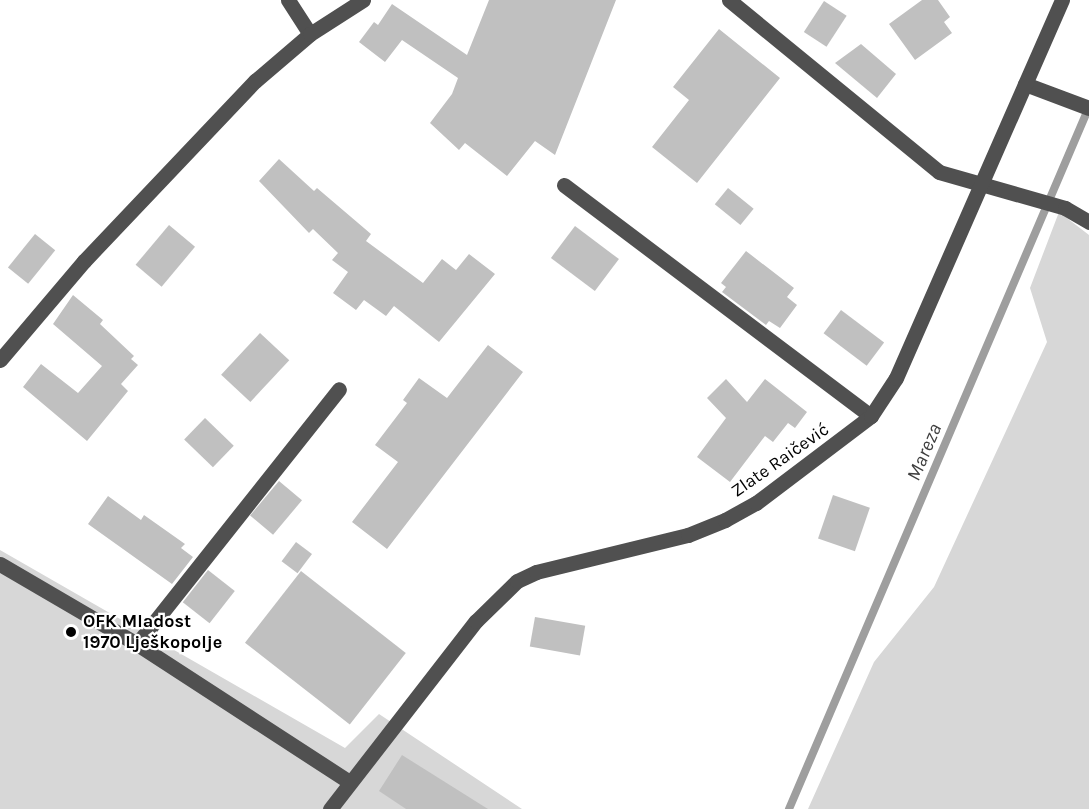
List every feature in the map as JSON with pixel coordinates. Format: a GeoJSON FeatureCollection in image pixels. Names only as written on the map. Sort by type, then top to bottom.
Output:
{"type":"FeatureCollection","features":[{"type":"Feature","properties":{"kind":"street"},"geometry":{"type":"LineString","coordinates":[[288,0],[310,34]]}},
{"type":"Feature","properties":{"kind":"street"},"geometry":{"type":"LineString","coordinates":[[0,360],[84,261],[255,81],[310,34],[363,0]]}},
{"type":"Feature","properties":{"kind":"street"},"geometry":{"type":"LineString","coordinates":[[729,0],[939,172],[1036,198],[1065,208],[1089,222]]}},
{"type":"Feature","properties":{"kind":"street","name":"Zlate Raičević"},"geometry":{"type":"LineString","coordinates":[[330,809],[348,781],[476,621],[517,581],[536,572],[688,535],[725,520],[765,496],[871,416],[896,378],[1062,0]]}},
{"type":"Feature","properties":{"kind":"street"},"geometry":{"type":"LineString","coordinates":[[1025,84],[1083,105]]}},
{"type":"Feature","properties":{"kind":"street"},"geometry":{"type":"LineString","coordinates":[[564,185],[871,416]]}},
{"type":"Feature","properties":{"kind":"street"},"geometry":{"type":"LineString","coordinates":[[137,644],[339,389]]}},
{"type":"Feature","properties":{"kind":"street"},"geometry":{"type":"LineString","coordinates":[[0,564],[137,644],[348,781]]}},
{"type":"Feature","properties":{"kind":"shaded area"},"geometry":{"type":"Polygon","coordinates":[[[1059,212],[1089,235],[1089,809],[808,809],[874,662],[934,587],[1047,342],[1030,288],[1059,212]]]}},
{"type":"Feature","properties":{"kind":"shaded area","name":"OFK Mladost 1970 Lješkopolje"},"geometry":{"type":"Polygon","coordinates":[[[0,550],[345,748],[379,714],[522,809],[0,809],[0,550]]]}},
{"type":"Feature","properties":{"kind":"building"},"geometry":{"type":"Polygon","coordinates":[[[489,0],[616,0],[555,155],[535,141],[507,176],[465,143],[459,150],[430,123],[452,94],[458,78],[402,40],[385,62],[359,42],[374,22],[378,25],[392,4],[467,55],[489,0]]]}},
{"type":"Feature","properties":{"kind":"building"},"geometry":{"type":"Polygon","coordinates":[[[922,0],[938,0],[950,17],[944,22],[952,33],[915,60],[889,24],[922,0]]]}},
{"type":"Feature","properties":{"kind":"building"},"geometry":{"type":"Polygon","coordinates":[[[824,1],[847,16],[826,47],[804,32],[824,1]]]}},
{"type":"Feature","properties":{"kind":"building"},"geometry":{"type":"Polygon","coordinates":[[[719,29],[780,78],[697,183],[652,147],[689,100],[673,87],[719,29]]]}},
{"type":"Feature","properties":{"kind":"building"},"geometry":{"type":"Polygon","coordinates":[[[861,44],[896,74],[877,98],[835,63],[861,44]]]}},
{"type":"Feature","properties":{"kind":"building"},"geometry":{"type":"Polygon","coordinates":[[[279,159],[314,191],[317,188],[371,234],[366,241],[423,283],[442,259],[456,270],[469,254],[495,274],[439,342],[394,306],[386,316],[364,300],[356,310],[333,293],[348,272],[332,260],[338,253],[313,229],[309,233],[259,181],[279,159]]]}},
{"type":"Feature","properties":{"kind":"building"},"geometry":{"type":"Polygon","coordinates":[[[728,188],[754,209],[740,225],[715,204],[728,188]]]}},
{"type":"Feature","properties":{"kind":"building"},"geometry":{"type":"Polygon","coordinates":[[[169,225],[195,247],[162,287],[136,265],[169,225]]]}},
{"type":"Feature","properties":{"kind":"building"},"geometry":{"type":"Polygon","coordinates":[[[575,226],[619,259],[595,291],[551,258],[575,226]]]}},
{"type":"Feature","properties":{"kind":"building"},"geometry":{"type":"Polygon","coordinates":[[[35,234],[55,250],[28,284],[8,267],[35,234]]]}},
{"type":"Feature","properties":{"kind":"building"},"geometry":{"type":"Polygon","coordinates":[[[746,251],[794,288],[787,297],[797,305],[780,328],[769,321],[766,325],[722,292],[726,287],[721,283],[746,251]]]}},
{"type":"Feature","properties":{"kind":"building"},"geometry":{"type":"Polygon","coordinates":[[[73,295],[103,320],[100,324],[134,356],[131,359],[138,365],[121,384],[128,391],[87,441],[23,387],[41,364],[78,393],[102,366],[53,324],[73,295]]]}},
{"type":"Feature","properties":{"kind":"building"},"geometry":{"type":"Polygon","coordinates":[[[841,310],[884,342],[867,366],[824,333],[841,310]]]}},
{"type":"Feature","properties":{"kind":"building"},"geometry":{"type":"Polygon","coordinates":[[[260,333],[289,360],[250,402],[221,375],[260,333]]]}},
{"type":"Feature","properties":{"kind":"building"},"geometry":{"type":"Polygon","coordinates":[[[488,345],[523,372],[387,549],[352,522],[398,462],[375,445],[407,403],[403,400],[419,378],[447,398],[488,345]]]}},
{"type":"Feature","properties":{"kind":"building"},"geometry":{"type":"Polygon","coordinates":[[[726,379],[747,402],[765,379],[807,412],[795,428],[788,423],[773,442],[765,436],[730,482],[697,457],[726,418],[707,398],[726,379]]]}},
{"type":"Feature","properties":{"kind":"building"},"geometry":{"type":"Polygon","coordinates":[[[205,418],[234,446],[213,467],[184,440],[205,418]]]}},
{"type":"Feature","properties":{"kind":"building"},"geometry":{"type":"Polygon","coordinates":[[[279,481],[302,500],[273,535],[250,515],[279,481]]]}},
{"type":"Feature","properties":{"kind":"building"},"geometry":{"type":"Polygon","coordinates":[[[833,495],[870,508],[855,551],[818,538],[833,495]]]}},
{"type":"Feature","properties":{"kind":"building"},"geometry":{"type":"Polygon","coordinates":[[[108,496],[141,520],[144,515],[185,544],[181,548],[193,557],[172,584],[88,524],[108,496]]]}},
{"type":"Feature","properties":{"kind":"building"},"geometry":{"type":"Polygon","coordinates":[[[296,542],[312,554],[298,573],[282,561],[296,542]]]}},
{"type":"Feature","properties":{"kind":"building"},"geometry":{"type":"Polygon","coordinates":[[[208,570],[235,591],[210,623],[183,602],[208,570]]]}},
{"type":"Feature","properties":{"kind":"building"},"geometry":{"type":"Polygon","coordinates":[[[301,571],[406,653],[350,725],[245,643],[301,571]]]}},
{"type":"Feature","properties":{"kind":"building"},"geometry":{"type":"Polygon","coordinates":[[[535,617],[585,626],[580,655],[530,647],[535,617]]]}},
{"type":"Feature","properties":{"kind":"building"},"geometry":{"type":"Polygon","coordinates":[[[402,755],[488,809],[406,809],[379,791],[402,755]]]}},
{"type":"Feature","properties":{"kind":"waterway","name":"Mareza"},"geometry":{"type":"LineString","coordinates":[[789,809],[1089,107]]}},
{"type":"Feature","properties":{"kind":"place","name":"OFK Mladost 1970 Lješkopolje"},"geometry":{"type":"Point","coordinates":[71,632]}}]}
